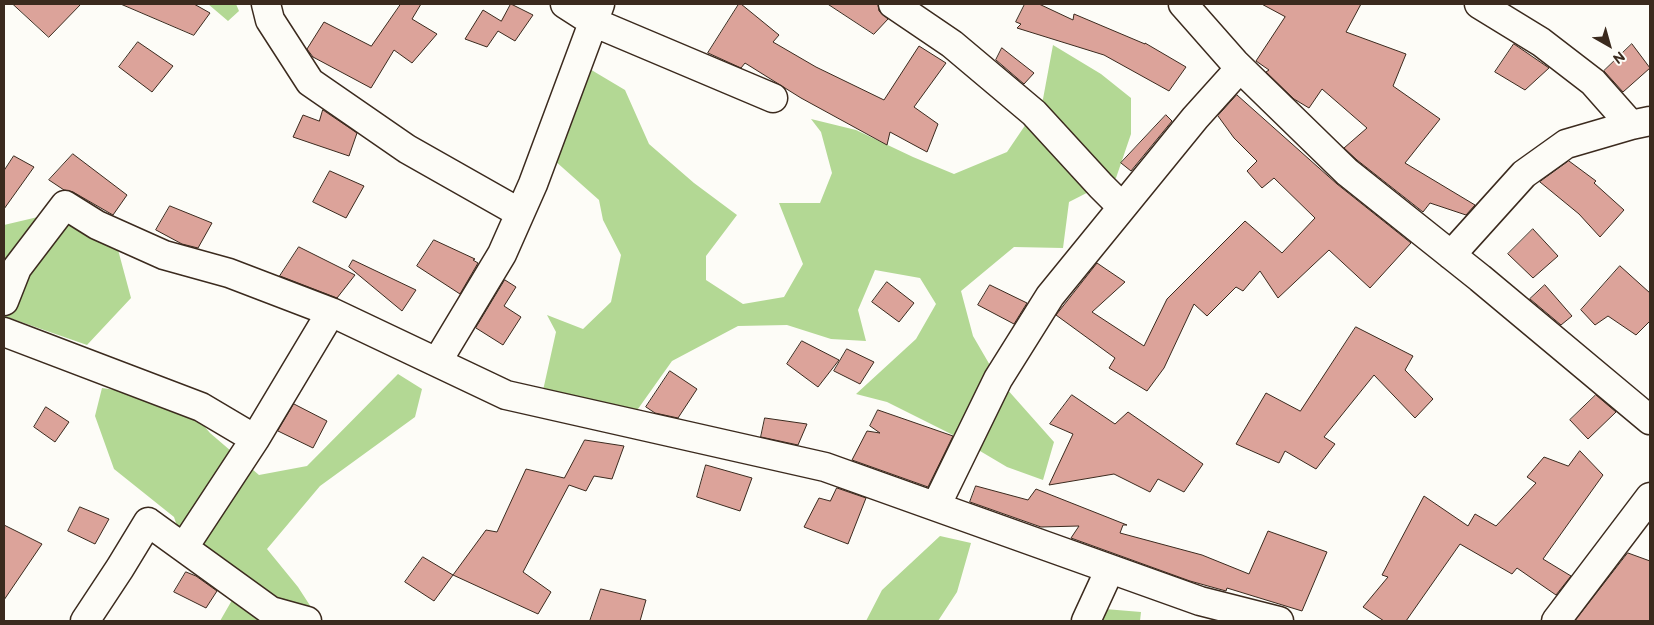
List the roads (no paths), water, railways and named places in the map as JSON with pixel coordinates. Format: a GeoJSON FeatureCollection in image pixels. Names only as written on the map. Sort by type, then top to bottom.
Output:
{"type":"FeatureCollection","features":[{"type":"Feature","properties":{"kind":"street"},"geometry":{"type":"LineString","coordinates":[[266,4],[270,20],[310,82],[407,149],[520,213]]}},
{"type":"Feature","properties":{"kind":"street"},"geometry":{"type":"LineString","coordinates":[[565,4],[596,13],[773,98]]}},
{"type":"Feature","properties":{"kind":"street"},"geometry":{"type":"LineString","coordinates":[[893,4],[952,44],[1034,113],[1100,186],[1122,207]]}},
{"type":"Feature","properties":{"kind":"street"},"geometry":{"type":"LineString","coordinates":[[1182,4],[1240,68],[1347,172],[1451,255],[1650,420]]}},
{"type":"Feature","properties":{"kind":"street"},"geometry":{"type":"LineString","coordinates":[[1479,4],[1541,42],[1593,82],[1641,123]]}},
{"type":"Feature","properties":{"kind":"street"},"geometry":{"type":"LineString","coordinates":[[436,362],[502,254],[533,184],[596,13]]}},
{"type":"Feature","properties":{"kind":"street"},"geometry":{"type":"LineString","coordinates":[[936,506],[998,379],[1050,296],[1195,118],[1240,68]]}},
{"type":"Feature","properties":{"kind":"street"},"geometry":{"type":"LineString","coordinates":[[1451,255],[1524,174],[1566,144],[1641,123]]}},
{"type":"Feature","properties":{"kind":"street"},"geometry":{"type":"LineString","coordinates":[[4,301],[17,268],[65,205],[97,225],[164,255],[229,273],[331,312],[506,396],[825,467],[1200,601],[1279,621]]}},
{"type":"Feature","properties":{"kind":"street"},"geometry":{"type":"LineString","coordinates":[[184,547],[255,439],[331,312]]}},
{"type":"Feature","properties":{"kind":"street"},"geometry":{"type":"LineString","coordinates":[[4,332],[201,407],[255,439]]}},
{"type":"Feature","properties":{"kind":"street"},"geometry":{"type":"LineString","coordinates":[[1556,621],[1650,498]]}},
{"type":"Feature","properties":{"kind":"street"},"geometry":{"type":"LineString","coordinates":[[85,621],[148,522],[271,611],[307,621]]}},
{"type":"Feature","properties":{"kind":"street"},"geometry":{"type":"LineString","coordinates":[[1086,621],[1110,569]]}}]}
